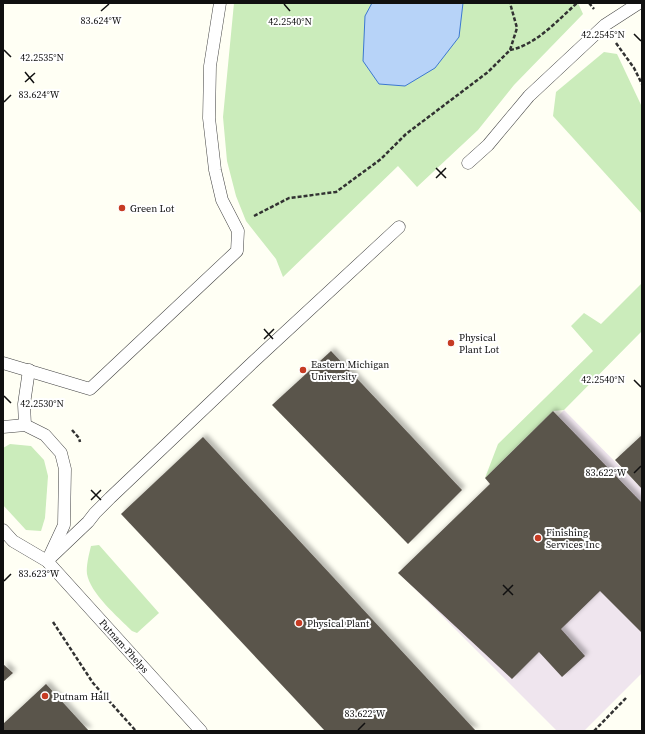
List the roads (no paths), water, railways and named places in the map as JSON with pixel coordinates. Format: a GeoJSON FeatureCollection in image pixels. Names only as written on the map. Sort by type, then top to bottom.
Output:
{"type":"FeatureCollection","features":[{"type":"Feature","properties":{"kind":"lane"},"geometry":{"type":"LineString","coordinates":[[3,362],[90,389],[237,250],[238,231],[222,200],[215,170],[209,118],[210,66],[220,3]]}},
{"type":"Feature","properties":{"kind":"lane"},"geometry":{"type":"LineString","coordinates":[[468,163],[488,145],[529,96],[605,25],[639,3]]}},
{"type":"Feature","properties":{"kind":"lane"},"geometry":{"type":"LineString","coordinates":[[47,561],[127,482],[252,363],[399,227]]}},
{"type":"Feature","properties":{"kind":"lane"},"geometry":{"type":"LineString","coordinates":[[25,425],[24,404],[29,370]]}},
{"type":"Feature","properties":{"kind":"lane"},"geometry":{"type":"LineString","coordinates":[[3,426],[25,425],[45,435],[61,453],[65,469],[64,525],[47,561]]}},
{"type":"Feature","properties":{"kind":"lane","name":"Putnam-Phelps"},"geometry":{"type":"LineString","coordinates":[[3,530],[13,542],[47,561],[201,731]]}},
{"type":"Feature","properties":{"kind":"water"},"geometry":{"type":"Polygon","coordinates":[[[372,3],[463,3],[459,37],[435,68],[405,86],[379,84],[363,61],[365,16],[372,3]]]}},
{"type":"Feature","properties":{"kind":"place","name":"Green Lot"},"geometry":{"type":"Point","coordinates":[122,208]}},
{"type":"Feature","properties":{"kind":"place","name":"Physical Plant Lot"},"geometry":{"type":"Point","coordinates":[451,343]}},
{"type":"Feature","properties":{"kind":"place","name":"Eastern Michigan University"},"geometry":{"type":"Point","coordinates":[303,370]}},
{"type":"Feature","properties":{"kind":"place","name":"Finishing Services Inc"},"geometry":{"type":"Point","coordinates":[538,538]}},
{"type":"Feature","properties":{"kind":"place","name":"Physical Plant"},"geometry":{"type":"Point","coordinates":[299,623]}},
{"type":"Feature","properties":{"kind":"place","name":"Putnam Hall"},"geometry":{"type":"Point","coordinates":[45,696]}}]}
